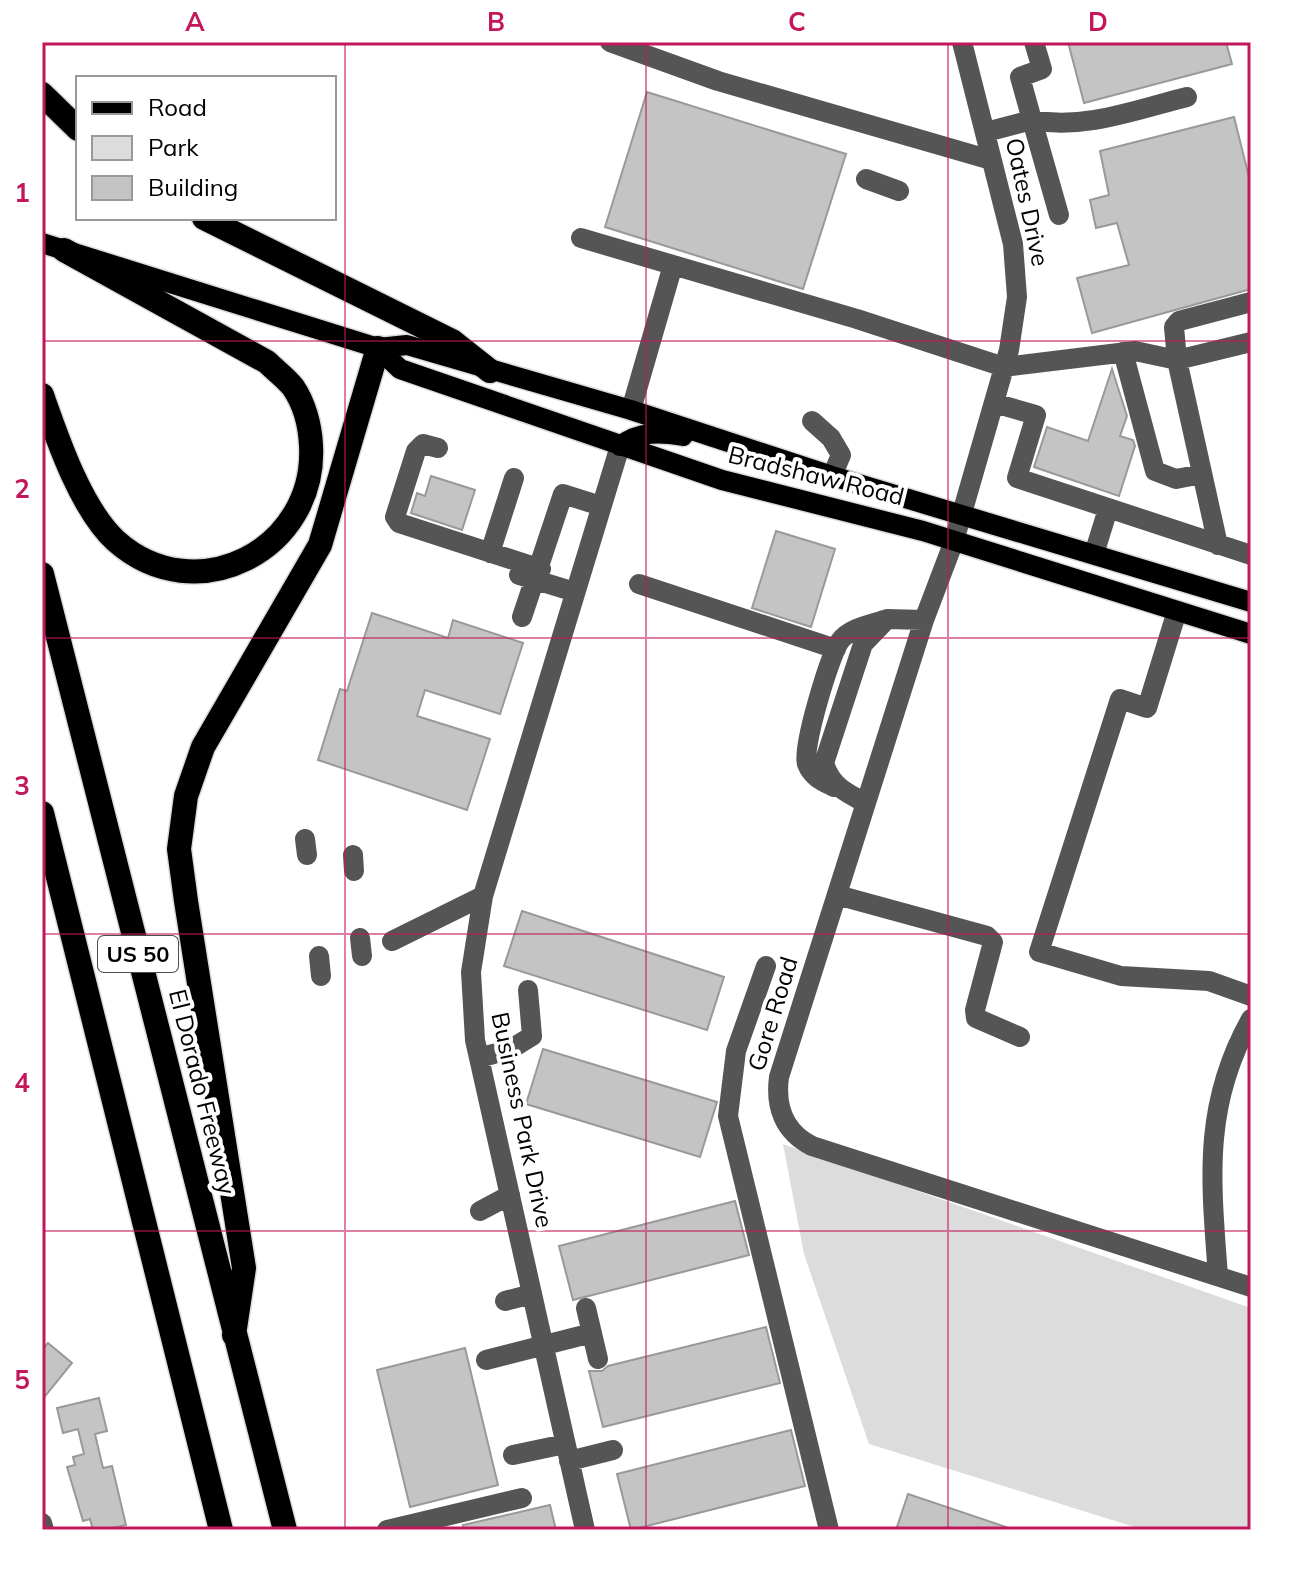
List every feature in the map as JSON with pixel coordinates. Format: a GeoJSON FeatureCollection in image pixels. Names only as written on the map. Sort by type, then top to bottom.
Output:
{"type":"FeatureCollection","features":[{"type":"Feature","properties":{"kind":"highway"},"geometry":{"type":"LineString","coordinates":[[42,94],[76,127]]}},
{"type":"Feature","properties":{"kind":"highway"},"geometry":{"type":"LineString","coordinates":[[208,220],[452,341],[490,371]]}},
{"type":"Feature","properties":{"kind":"highway"},"geometry":{"type":"LineString","coordinates":[[42,395],[55,434],[92,510],[115,540],[147,561],[183,571],[221,569],[245,560],[256,555],[285,531],[305,499],[312,463],[310,425],[293,388],[267,362],[53,247]]}},
{"type":"Feature","properties":{"kind":"highway"},"geometry":{"type":"LineString","coordinates":[[234,1335],[244,1268],[179,849],[186,796],[203,747],[320,545],[378,348]]}},
{"type":"Feature","properties":{"kind":"highway","name":"El Dorado Freeway"},"geometry":{"type":"LineString","coordinates":[[42,574],[285,1530]]}},
{"type":"Feature","properties":{"kind":"highway","name":"US 50"},"geometry":{"type":"LineString","coordinates":[[42,813],[221,1530]]}},
{"type":"Feature","properties":{"kind":"highway"},"geometry":{"type":"LineString","coordinates":[[42,885],[112,1094]]}},
{"type":"Feature","properties":{"kind":"main road","name":"Bradshaw Road"},"geometry":{"type":"LineString","coordinates":[[53,247],[378,348],[407,345],[631,410],[832,476],[1250,598]]}},
{"type":"Feature","properties":{"kind":"main road","name":"Bradshaw Road"},"geometry":{"type":"LineString","coordinates":[[378,348],[400,369],[722,480],[954,541],[1251,634]]}},
{"type":"Feature","properties":{"kind":"main road"},"geometry":{"type":"LineString","coordinates":[[620,446],[642,435],[663,433],[746,448]]}},
{"type":"Feature","properties":{"kind":"street"},"geometry":{"type":"LineString","coordinates":[[610,42],[733,86],[991,160]]}},
{"type":"Feature","properties":{"kind":"street","name":"Oates Drive"},"geometry":{"type":"LineString","coordinates":[[954,541],[1004,367],[1015,315],[1016,279],[1013,244],[962,42]]}},
{"type":"Feature","properties":{"kind":"street"},"geometry":{"type":"LineString","coordinates":[[1034,42],[1042,69],[1020,77],[1059,215]]}},
{"type":"Feature","properties":{"kind":"street"},"geometry":{"type":"LineString","coordinates":[[986,132],[1032,120],[1063,125],[1086,122],[1187,97]]}},
{"type":"Feature","properties":{"kind":"street"},"geometry":{"type":"LineString","coordinates":[[866,179],[899,191]]}},
{"type":"Feature","properties":{"kind":"street"},"geometry":{"type":"LineString","coordinates":[[581,238],[1004,367],[1135,351],[1177,360],[1251,342]]}},
{"type":"Feature","properties":{"kind":"street"},"geometry":{"type":"LineString","coordinates":[[631,410],[673,265]]}},
{"type":"Feature","properties":{"kind":"street"},"geometry":{"type":"LineString","coordinates":[[1218,545],[1177,360],[1174,327],[1179,321],[1251,302]]}},
{"type":"Feature","properties":{"kind":"street"},"geometry":{"type":"LineString","coordinates":[[1123,352],[1155,471],[1176,479],[1202,474]]}},
{"type":"Feature","properties":{"kind":"street"},"geometry":{"type":"LineString","coordinates":[[994,403],[1036,415],[1017,478],[1251,555]]}},
{"type":"Feature","properties":{"kind":"street"},"geometry":{"type":"LineString","coordinates":[[812,421],[831,438],[841,455],[832,476]]}},
{"type":"Feature","properties":{"kind":"street"},"geometry":{"type":"LineString","coordinates":[[438,448],[423,444],[416,451],[395,517],[399,523],[490,553],[575,592]]}},
{"type":"Feature","properties":{"kind":"street","name":"Business Park Drive"},"geometry":{"type":"LineString","coordinates":[[585,1530],[479,1058],[471,1006],[471,972],[483,896],[620,446]]}},
{"type":"Feature","properties":{"kind":"street"},"geometry":{"type":"LineString","coordinates":[[490,553],[514,478]]}},
{"type":"Feature","properties":{"kind":"street"},"geometry":{"type":"LineString","coordinates":[[522,617],[563,494],[601,506]]}},
{"type":"Feature","properties":{"kind":"street"},"geometry":{"type":"LineString","coordinates":[[1094,554],[1108,509]]}},
{"type":"Feature","properties":{"kind":"street"},"geometry":{"type":"LineString","coordinates":[[389,534],[538,575]]}},
{"type":"Feature","properties":{"kind":"street","name":"Gore Road"},"geometry":{"type":"LineString","coordinates":[[954,541],[924,620],[779,1077],[780,1110],[794,1133],[812,1146],[1251,1287]]}},
{"type":"Feature","properties":{"kind":"street"},"geometry":{"type":"LineString","coordinates":[[639,584],[836,649]]}},
{"type":"Feature","properties":{"kind":"street"},"geometry":{"type":"LineString","coordinates":[[1177,611],[1147,708],[1120,699],[1039,952],[1121,976],[1209,981],[1251,996]]}},
{"type":"Feature","properties":{"kind":"street"},"geometry":{"type":"LineString","coordinates":[[866,803],[816,778],[805,763],[804,744],[839,642],[853,630],[887,619],[924,620]]}},
{"type":"Feature","properties":{"kind":"street"},"geometry":{"type":"LineString","coordinates":[[840,789],[828,777],[824,763],[863,644],[887,619]]}},
{"type":"Feature","properties":{"kind":"street"},"geometry":{"type":"LineString","coordinates":[[837,895],[987,936],[993,942],[975,1010],[976,1018],[1020,1037]]}},
{"type":"Feature","properties":{"kind":"street"},"geometry":{"type":"LineString","coordinates":[[392,941],[483,896]]}},
{"type":"Feature","properties":{"kind":"street"},"geometry":{"type":"LineString","coordinates":[[766,966],[736,1051],[728,1116],[829,1530]]}},
{"type":"Feature","properties":{"kind":"street"},"geometry":{"type":"LineString","coordinates":[[479,1058],[511,1049],[532,1036],[528,990]]}},
{"type":"Feature","properties":{"kind":"street"},"geometry":{"type":"LineString","coordinates":[[1218,1276],[1210,1171],[1220,1089],[1237,1044],[1251,1019]]}},
{"type":"Feature","properties":{"kind":"street"},"geometry":{"type":"LineString","coordinates":[[480,1211],[510,1195]]}},
{"type":"Feature","properties":{"kind":"street"},"geometry":{"type":"LineString","coordinates":[[505,1301],[532,1294]]}},
{"type":"Feature","properties":{"kind":"street"},"geometry":{"type":"LineString","coordinates":[[586,1308],[598,1359]]}},
{"type":"Feature","properties":{"kind":"street"},"geometry":{"type":"LineString","coordinates":[[486,1360],[592,1333]]}},
{"type":"Feature","properties":{"kind":"street"},"geometry":{"type":"LineString","coordinates":[[513,1455],[613,1450]]}},
{"type":"Feature","properties":{"kind":"street"},"geometry":{"type":"LineString","coordinates":[[387,1530],[522,1498]]}},
{"type":"Feature","properties":{"kind":"street"},"geometry":{"type":"LineString","coordinates":[[42,1523],[44,1530]]}},
{"type":"Feature","properties":{"kind":"green space"},"geometry":{"type":"Polygon","coordinates":[[[783,1144],[1251,1308],[1251,1530],[1144,1530],[869,1444],[804,1254],[783,1144]]]}},
{"type":"Feature","properties":{"kind":"building"},"geometry":{"type":"Polygon","coordinates":[[[1068,42],[1226,42],[1232,64],[1084,103],[1068,42]]]}},
{"type":"Feature","properties":{"kind":"building"},"geometry":{"type":"Polygon","coordinates":[[[647,92],[846,154],[803,289],[605,227],[647,92]]]}},
{"type":"Feature","properties":{"kind":"building"},"geometry":{"type":"Polygon","coordinates":[[[1234,117],[1251,185],[1251,289],[1092,333],[1077,278],[1129,265],[1117,223],[1096,228],[1090,200],[1109,195],[1100,151],[1234,117]]]}},
{"type":"Feature","properties":{"kind":"building"},"geometry":{"type":"Polygon","coordinates":[[[1112,369],[1127,416],[1120,436],[1133,440],[1135,446],[1119,496],[1034,467],[1047,427],[1088,441],[1112,369]]]}},
{"type":"Feature","properties":{"kind":"building"},"geometry":{"type":"Polygon","coordinates":[[[431,476],[475,490],[462,530],[411,513],[417,493],[425,496],[431,476]]]}},
{"type":"Feature","properties":{"kind":"building"},"geometry":{"type":"Polygon","coordinates":[[[776,531],[835,549],[811,627],[752,608],[776,531]]]}},
{"type":"Feature","properties":{"kind":"building"},"geometry":{"type":"Polygon","coordinates":[[[372,613],[448,638],[453,620],[523,643],[500,714],[425,690],[417,716],[490,739],[467,810],[318,760],[340,689],[347,691],[372,613]]]}},
{"type":"Feature","properties":{"kind":"building"},"geometry":{"type":"Polygon","coordinates":[[[522,911],[724,977],[707,1030],[504,966],[522,911]]]}},
{"type":"Feature","properties":{"kind":"building"},"geometry":{"type":"Polygon","coordinates":[[[543,1049],[717,1102],[700,1157],[526,1104],[543,1049]]]}},
{"type":"Feature","properties":{"kind":"building"},"geometry":{"type":"Polygon","coordinates":[[[735,1201],[749,1255],[573,1300],[559,1246],[735,1201]]]}},
{"type":"Feature","properties":{"kind":"building"},"geometry":{"type":"Polygon","coordinates":[[[766,1327],[780,1383],[603,1427],[589,1371],[602,1371],[608,1366],[766,1327]]]}},
{"type":"Feature","properties":{"kind":"building"},"geometry":{"type":"Polygon","coordinates":[[[48,1343],[72,1363],[42,1400],[42,1350],[48,1343]]]}},
{"type":"Feature","properties":{"kind":"building"},"geometry":{"type":"Polygon","coordinates":[[[465,1348],[498,1485],[410,1507],[377,1370],[465,1348]]]}},
{"type":"Feature","properties":{"kind":"building"},"geometry":{"type":"Polygon","coordinates":[[[99,1398],[107,1431],[95,1434],[103,1468],[112,1466],[126,1525],[93,1530],[90,1519],[83,1521],[67,1467],[75,1465],[73,1457],[84,1454],[78,1429],[63,1433],[57,1408],[99,1398]]]}},
{"type":"Feature","properties":{"kind":"building"},"geometry":{"type":"Polygon","coordinates":[[[791,1430],[805,1486],[631,1530],[617,1474],[791,1430]]]}},
{"type":"Feature","properties":{"kind":"building"},"geometry":{"type":"Polygon","coordinates":[[[908,1494],[1009,1528],[1009,1530],[896,1530],[908,1494]]]}},
{"type":"Feature","properties":{"kind":"building"},"geometry":{"type":"Polygon","coordinates":[[[550,1505],[556,1530],[463,1530],[463,1525],[550,1505]]]}}]}
